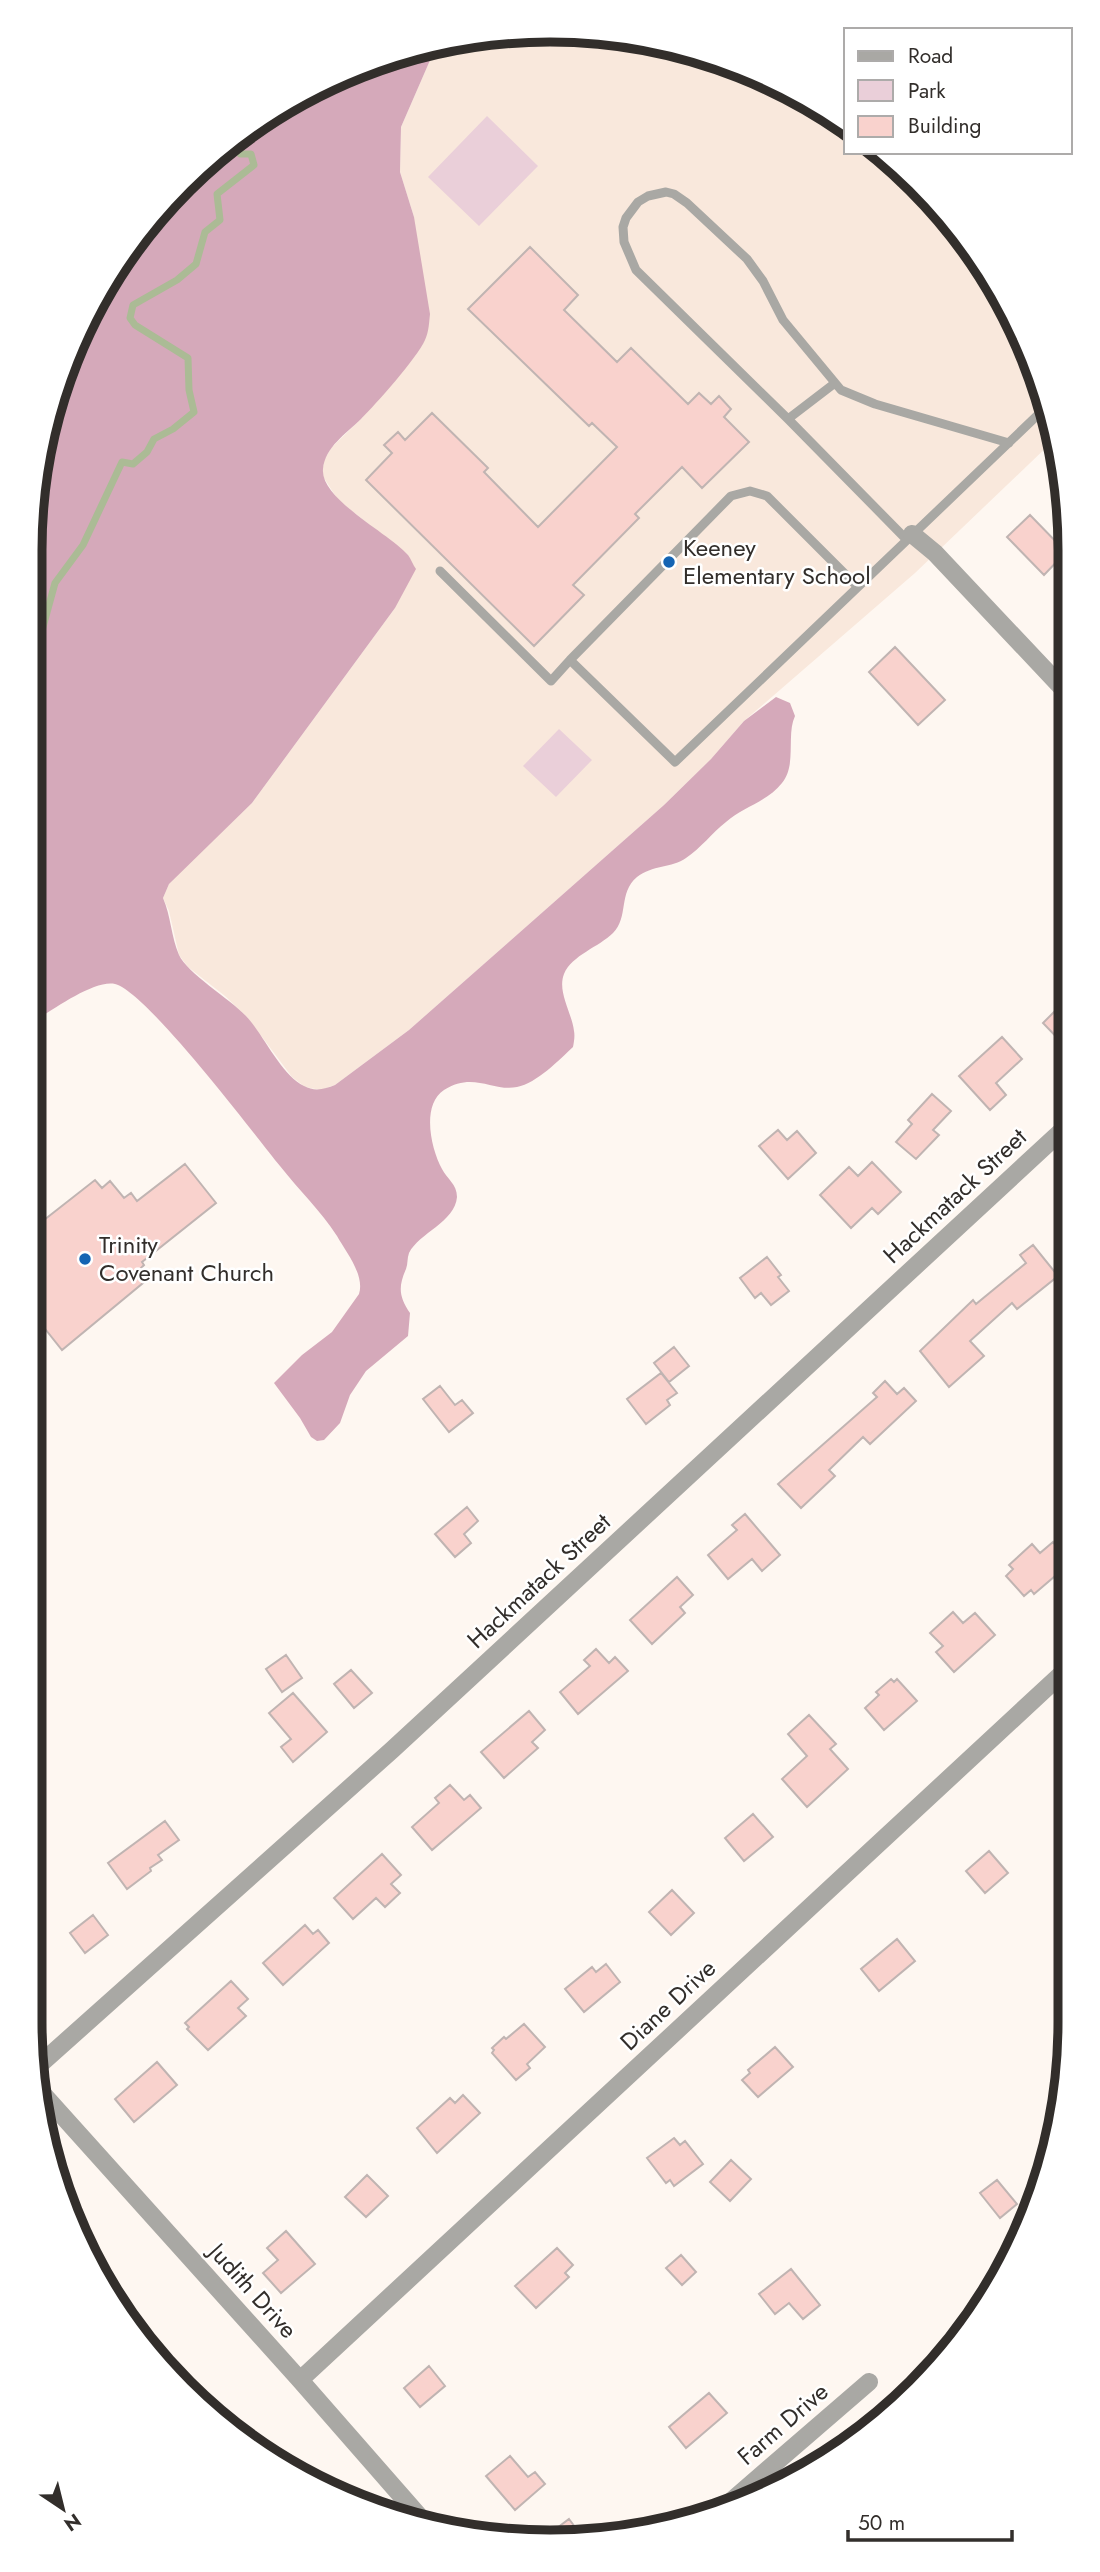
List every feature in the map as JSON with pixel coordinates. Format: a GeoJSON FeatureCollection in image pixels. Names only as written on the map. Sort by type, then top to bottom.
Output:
{"type":"FeatureCollection","features":[{"type":"Feature","properties":{"kind":"street"},"geometry":{"type":"LineString","coordinates":[[909,537],[935,553],[1058,684]]}},
{"type":"Feature","properties":{"kind":"street","name":"Hackmatack Street"},"geometry":{"type":"LineString","coordinates":[[44,2061],[402,1741],[1058,1134]]}},
{"type":"Feature","properties":{"kind":"street","name":"Diane Drive"},"geometry":{"type":"LineString","coordinates":[[300,2380],[1058,1677]]}},
{"type":"Feature","properties":{"kind":"street","name":"Judith Drive"},"geometry":{"type":"LineString","coordinates":[[48,2100],[415,2512]]}},
{"type":"Feature","properties":{"kind":"street","name":"Farm Drive"},"geometry":{"type":"LineString","coordinates":[[742,2492],[869,2382]]}},
{"type":"Feature","properties":{"kind":"lane"},"geometry":{"type":"LineString","coordinates":[[909,537],[636,270],[624,242],[623,227],[638,202],[656,193],[674,194],[725,236],[763,281],[783,320],[841,390],[875,404],[1009,443]]}},
{"type":"Feature","properties":{"kind":"lane"},"geometry":{"type":"LineString","coordinates":[[788,418],[835,383]]}},
{"type":"Feature","properties":{"kind":"lane"},"geometry":{"type":"LineString","coordinates":[[570,660],[675,762],[1039,414]]}},
{"type":"Feature","properties":{"kind":"lane"},"geometry":{"type":"LineString","coordinates":[[440,571],[551,681],[731,496],[750,491],[766,496],[857,586]]}},
{"type":"Feature","properties":{"kind":"shaded area","name":"Keeney Elementary School"},"geometry":{"type":"Polygon","coordinates":[[[517,43],[616,46],[681,59],[713,69],[775,94],[804,110],[844,136],[844,154],[868,154],[885,168],[932,215],[953,241],[1006,325],[1031,387],[1047,447],[915,573],[744,721],[711,759],[664,805],[409,1030],[335,1085],[321,1090],[305,1087],[292,1077],[247,1017],[188,967],[179,955],[169,911],[163,898],[169,884],[179,873],[252,803],[395,608],[408,555],[338,500],[322,475],[324,460],[332,447],[363,417],[414,217],[400,172],[401,127],[431,58],[484,46],[517,43]]]}},
{"type":"Feature","properties":{"kind":"shaded area"},"geometry":{"type":"Polygon","coordinates":[[[434,56],[401,127],[400,172],[414,217],[430,314],[427,333],[421,348],[396,381],[332,447],[323,469],[325,480],[332,492],[408,555],[416,569],[395,608],[252,803],[169,884],[163,898],[179,955],[199,978],[246,1016],[280,1064],[296,1081],[312,1089],[324,1089],[335,1085],[409,1030],[664,805],[711,759],[744,721],[776,697],[790,703],[795,716],[786,776],[776,790],[726,822],[686,858],[675,864],[649,870],[631,883],[618,927],[601,943],[579,956],[564,974],[562,988],[573,1024],[573,1047],[525,1085],[508,1088],[464,1082],[444,1090],[437,1097],[432,1106],[430,1128],[434,1150],[455,1189],[455,1206],[409,1253],[401,1287],[402,1297],[410,1313],[408,1336],[366,1371],[350,1395],[340,1423],[324,1440],[317,1441],[311,1437],[274,1383],[302,1355],[332,1332],[359,1294],[359,1279],[349,1256],[317,1209],[174,1036],[150,1011],[115,984],[95,987],[42,1016],[43,517],[52,451],[69,387],[94,325],[128,268],[168,215],[215,168],[268,128],[325,94],[387,69],[434,56]]]}},
{"type":"Feature","properties":{"kind":"green space"},"geometry":{"type":"Polygon","coordinates":[[[487,116],[538,166],[479,226],[428,177],[487,116]]]}},
{"type":"Feature","properties":{"kind":"green space"},"geometry":{"type":"Polygon","coordinates":[[[559,729],[592,760],[556,797],[523,766],[559,729]]]}},
{"type":"Feature","properties":{"kind":"building"},"geometry":{"type":"Polygon","coordinates":[[[530,247],[578,295],[564,310],[617,362],[631,348],[688,404],[699,393],[711,404],[719,396],[731,409],[724,417],[749,442],[702,488],[682,467],[635,514],[639,518],[573,585],[584,595],[534,646],[366,480],[392,453],[384,445],[398,432],[405,440],[432,413],[488,468],[484,472],[538,527],[617,447],[592,423],[589,426],[468,309],[530,247]]]}},
{"type":"Feature","properties":{"kind":"building"},"geometry":{"type":"Polygon","coordinates":[[[1030,515],[1058,544],[1058,560],[1044,575],[1007,537],[1030,515]]]}},
{"type":"Feature","properties":{"kind":"building"},"geometry":{"type":"Polygon","coordinates":[[[895,647],[945,700],[918,725],[869,672],[895,647]]]}},
{"type":"Feature","properties":{"kind":"building"},"geometry":{"type":"Polygon","coordinates":[[[1058,1008],[1058,1039],[1043,1023],[1058,1008]]]}},
{"type":"Feature","properties":{"kind":"building"},"geometry":{"type":"Polygon","coordinates":[[[1002,1037],[1022,1059],[996,1083],[1006,1095],[990,1110],[959,1076],[1002,1037]]]}},
{"type":"Feature","properties":{"kind":"building"},"geometry":{"type":"Polygon","coordinates":[[[932,1094],[951,1111],[933,1130],[939,1135],[916,1159],[896,1142],[912,1124],[908,1120],[932,1094]]]}},
{"type":"Feature","properties":{"kind":"building"},"geometry":{"type":"Polygon","coordinates":[[[778,1130],[787,1140],[797,1131],[816,1153],[788,1179],[759,1146],[778,1130]]]}},
{"type":"Feature","properties":{"kind":"building"},"geometry":{"type":"Polygon","coordinates":[[[872,1162],[901,1192],[878,1214],[872,1208],[851,1228],[820,1195],[849,1167],[858,1176],[872,1162]]]}},
{"type":"Feature","properties":{"kind":"building","name":"Trinity Covenant Church"},"geometry":{"type":"Polygon","coordinates":[[[185,1164],[216,1203],[142,1262],[144,1265],[141,1268],[149,1278],[62,1350],[42,1325],[42,1222],[95,1180],[102,1188],[110,1181],[124,1198],[131,1193],[137,1201],[185,1164]]]}},
{"type":"Feature","properties":{"kind":"building"},"geometry":{"type":"Polygon","coordinates":[[[1033,1245],[1058,1276],[1017,1309],[1012,1303],[970,1341],[984,1356],[949,1387],[920,1351],[973,1300],[976,1304],[1026,1263],[1020,1255],[1033,1245]]]}},
{"type":"Feature","properties":{"kind":"building"},"geometry":{"type":"Polygon","coordinates":[[[767,1257],[789,1291],[771,1305],[761,1293],[755,1298],[740,1278],[767,1257]]]}},
{"type":"Feature","properties":{"kind":"building"},"geometry":{"type":"Polygon","coordinates":[[[674,1347],[689,1366],[669,1382],[654,1363],[674,1347]]]}},
{"type":"Feature","properties":{"kind":"building"},"geometry":{"type":"Polygon","coordinates":[[[661,1373],[677,1393],[667,1400],[670,1405],[646,1424],[627,1399],[661,1373]]]}},
{"type":"Feature","properties":{"kind":"building"},"geometry":{"type":"Polygon","coordinates":[[[885,1381],[897,1394],[904,1388],[916,1401],[870,1444],[863,1437],[829,1470],[835,1476],[801,1508],[778,1484],[877,1397],[873,1393],[885,1381]]]}},
{"type":"Feature","properties":{"kind":"building"},"geometry":{"type":"Polygon","coordinates":[[[440,1386],[455,1405],[462,1400],[473,1413],[449,1432],[423,1399],[440,1386]]]}},
{"type":"Feature","properties":{"kind":"building"},"geometry":{"type":"Polygon","coordinates":[[[467,1507],[478,1521],[464,1534],[471,1543],[455,1557],[435,1534],[467,1507]]]}},
{"type":"Feature","properties":{"kind":"building"},"geometry":{"type":"Polygon","coordinates":[[[745,1514],[780,1555],[762,1571],[752,1559],[728,1579],[708,1555],[737,1530],[732,1525],[745,1514]]]}},
{"type":"Feature","properties":{"kind":"building"},"geometry":{"type":"Polygon","coordinates":[[[1053,1542],[1058,1549],[1058,1573],[1034,1594],[1031,1590],[1024,1596],[1006,1576],[1013,1569],[1009,1565],[1032,1544],[1040,1553],[1053,1542]]]}},
{"type":"Feature","properties":{"kind":"building"},"geometry":{"type":"Polygon","coordinates":[[[677,1577],[693,1595],[680,1607],[685,1613],[652,1644],[630,1620],[677,1577]]]}},
{"type":"Feature","properties":{"kind":"building"},"geometry":{"type":"Polygon","coordinates":[[[953,1612],[963,1623],[975,1613],[995,1635],[954,1672],[936,1652],[943,1646],[930,1633],[953,1612]]]}},
{"type":"Feature","properties":{"kind":"building"},"geometry":{"type":"Polygon","coordinates":[[[596,1649],[609,1663],[615,1657],[628,1671],[578,1714],[560,1692],[590,1666],[584,1660],[596,1649]]]}},
{"type":"Feature","properties":{"kind":"building"},"geometry":{"type":"Polygon","coordinates":[[[286,1655],[302,1678],[282,1692],[266,1669],[286,1655]]]}},
{"type":"Feature","properties":{"kind":"building"},"geometry":{"type":"Polygon","coordinates":[[[351,1670],[372,1693],[354,1708],[334,1684],[351,1670]]]}},
{"type":"Feature","properties":{"kind":"building"},"geometry":{"type":"Polygon","coordinates":[[[891,1679],[894,1682],[897,1679],[917,1701],[884,1730],[865,1708],[879,1695],[876,1692],[891,1679]]]}},
{"type":"Feature","properties":{"kind":"building"},"geometry":{"type":"Polygon","coordinates":[[[293,1693],[327,1732],[293,1762],[281,1747],[291,1739],[269,1713],[293,1693]]]}},
{"type":"Feature","properties":{"kind":"building"},"geometry":{"type":"Polygon","coordinates":[[[529,1711],[545,1730],[532,1742],[538,1748],[504,1778],[481,1752],[529,1711]]]}},
{"type":"Feature","properties":{"kind":"building"},"geometry":{"type":"Polygon","coordinates":[[[809,1715],[836,1744],[830,1749],[848,1769],[807,1807],[782,1779],[807,1756],[788,1734],[809,1715]]]}},
{"type":"Feature","properties":{"kind":"building"},"geometry":{"type":"Polygon","coordinates":[[[450,1785],[464,1800],[470,1795],[481,1808],[432,1850],[412,1827],[439,1803],[435,1798],[450,1785]]]}},
{"type":"Feature","properties":{"kind":"building"},"geometry":{"type":"Polygon","coordinates":[[[753,1814],[773,1837],[744,1861],[725,1838],[753,1814]]]}},
{"type":"Feature","properties":{"kind":"building"},"geometry":{"type":"Polygon","coordinates":[[[165,1821],[179,1840],[158,1855],[162,1860],[127,1889],[108,1863],[165,1821]]]}},
{"type":"Feature","properties":{"kind":"building"},"geometry":{"type":"Polygon","coordinates":[[[989,1851],[1008,1873],[985,1893],[966,1871],[989,1851]]]}},
{"type":"Feature","properties":{"kind":"building"},"geometry":{"type":"Polygon","coordinates":[[[382,1854],[401,1875],[391,1884],[400,1893],[385,1907],[376,1898],[353,1919],[334,1898],[382,1854]]]}},
{"type":"Feature","properties":{"kind":"building"},"geometry":{"type":"Polygon","coordinates":[[[672,1890],[694,1913],[671,1935],[649,1912],[672,1890]]]}},
{"type":"Feature","properties":{"kind":"building"},"geometry":{"type":"Polygon","coordinates":[[[93,1915],[108,1935],[85,1953],[70,1933],[93,1915]]]}},
{"type":"Feature","properties":{"kind":"building"},"geometry":{"type":"Polygon","coordinates":[[[305,1925],[313,1934],[318,1930],[329,1943],[283,1985],[263,1963],[305,1925]]]}},
{"type":"Feature","properties":{"kind":"building"},"geometry":{"type":"Polygon","coordinates":[[[897,1939],[915,1961],[879,1991],[861,1969],[897,1939]]]}},
{"type":"Feature","properties":{"kind":"building"},"geometry":{"type":"Polygon","coordinates":[[[606,1964],[620,1982],[584,2012],[565,1989],[592,1967],[596,1972],[606,1964]]]}},
{"type":"Feature","properties":{"kind":"building"},"geometry":{"type":"Polygon","coordinates":[[[231,1981],[248,1999],[238,2008],[246,2016],[208,2050],[187,2029],[189,2027],[185,2023],[231,1981]]]}},
{"type":"Feature","properties":{"kind":"building"},"geometry":{"type":"Polygon","coordinates":[[[524,2024],[545,2047],[527,2064],[530,2068],[516,2080],[492,2053],[492,2048],[524,2024]]]}},
{"type":"Feature","properties":{"kind":"building"},"geometry":{"type":"Polygon","coordinates":[[[775,2047],[793,2067],[758,2097],[742,2080],[750,2073],[748,2070],[775,2047]]]}},
{"type":"Feature","properties":{"kind":"building"},"geometry":{"type":"Polygon","coordinates":[[[157,2062],[177,2085],[134,2122],[115,2099],[157,2062]]]}},
{"type":"Feature","properties":{"kind":"building"},"geometry":{"type":"Polygon","coordinates":[[[463,2095],[480,2113],[437,2153],[417,2128],[450,2098],[455,2103],[463,2095]]]}},
{"type":"Feature","properties":{"kind":"building"},"geometry":{"type":"Polygon","coordinates":[[[674,2138],[680,2145],[685,2141],[703,2164],[674,2186],[670,2180],[666,2183],[647,2158],[674,2138]]]}},
{"type":"Feature","properties":{"kind":"building"},"geometry":{"type":"Polygon","coordinates":[[[731,2160],[751,2179],[730,2201],[710,2182],[731,2160]]]}},
{"type":"Feature","properties":{"kind":"building"},"geometry":{"type":"Polygon","coordinates":[[[367,2175],[388,2196],[366,2217],[345,2197],[367,2175]]]}},
{"type":"Feature","properties":{"kind":"building"},"geometry":{"type":"Polygon","coordinates":[[[997,2180],[1017,2204],[1000,2218],[980,2193],[997,2180]]]}},
{"type":"Feature","properties":{"kind":"building"},"geometry":{"type":"Polygon","coordinates":[[[286,2231],[315,2264],[281,2293],[263,2273],[278,2260],[267,2248],[286,2231]]]}},
{"type":"Feature","properties":{"kind":"building"},"geometry":{"type":"Polygon","coordinates":[[[557,2248],[573,2265],[565,2273],[569,2277],[536,2308],[515,2286],[557,2248]]]}},
{"type":"Feature","properties":{"kind":"building"},"geometry":{"type":"Polygon","coordinates":[[[681,2255],[696,2272],[682,2285],[666,2268],[681,2255]]]}},
{"type":"Feature","properties":{"kind":"building"},"geometry":{"type":"Polygon","coordinates":[[[791,2269],[820,2305],[803,2319],[789,2303],[775,2314],[759,2294],[791,2269]]]}},
{"type":"Feature","properties":{"kind":"building"},"geometry":{"type":"Polygon","coordinates":[[[429,2366],[445,2386],[420,2407],[404,2388],[429,2366]]]}},
{"type":"Feature","properties":{"kind":"building"},"geometry":{"type":"Polygon","coordinates":[[[709,2393],[727,2413],[686,2448],[669,2427],[709,2393]]]}},
{"type":"Feature","properties":{"kind":"building"},"geometry":{"type":"Polygon","coordinates":[[[510,2456],[528,2477],[535,2472],[545,2484],[515,2510],[486,2476],[510,2456]]]}},
{"type":"Feature","properties":{"kind":"building"},"geometry":{"type":"Polygon","coordinates":[[[569,2519],[577,2529],[555,2530],[569,2519]]]}},
{"type":"Feature","properties":{"kind":"waterway"},"geometry":{"type":"LineString","coordinates":[[42,630],[55,583],[83,545],[122,462],[133,464],[147,452],[154,439],[173,429],[194,412],[189,390],[188,358],[135,325],[130,318],[133,305],[177,280],[196,264],[205,232],[220,220],[217,194],[254,165],[251,154],[240,154],[236,151]]}},
{"type":"Feature","properties":{"kind":"place","name":"Keeney Elementary School"},"geometry":{"type":"Point","coordinates":[669,562]}},
{"type":"Feature","properties":{"kind":"place","name":"Trinity Covenant Church"},"geometry":{"type":"Point","coordinates":[85,1259]}}]}
